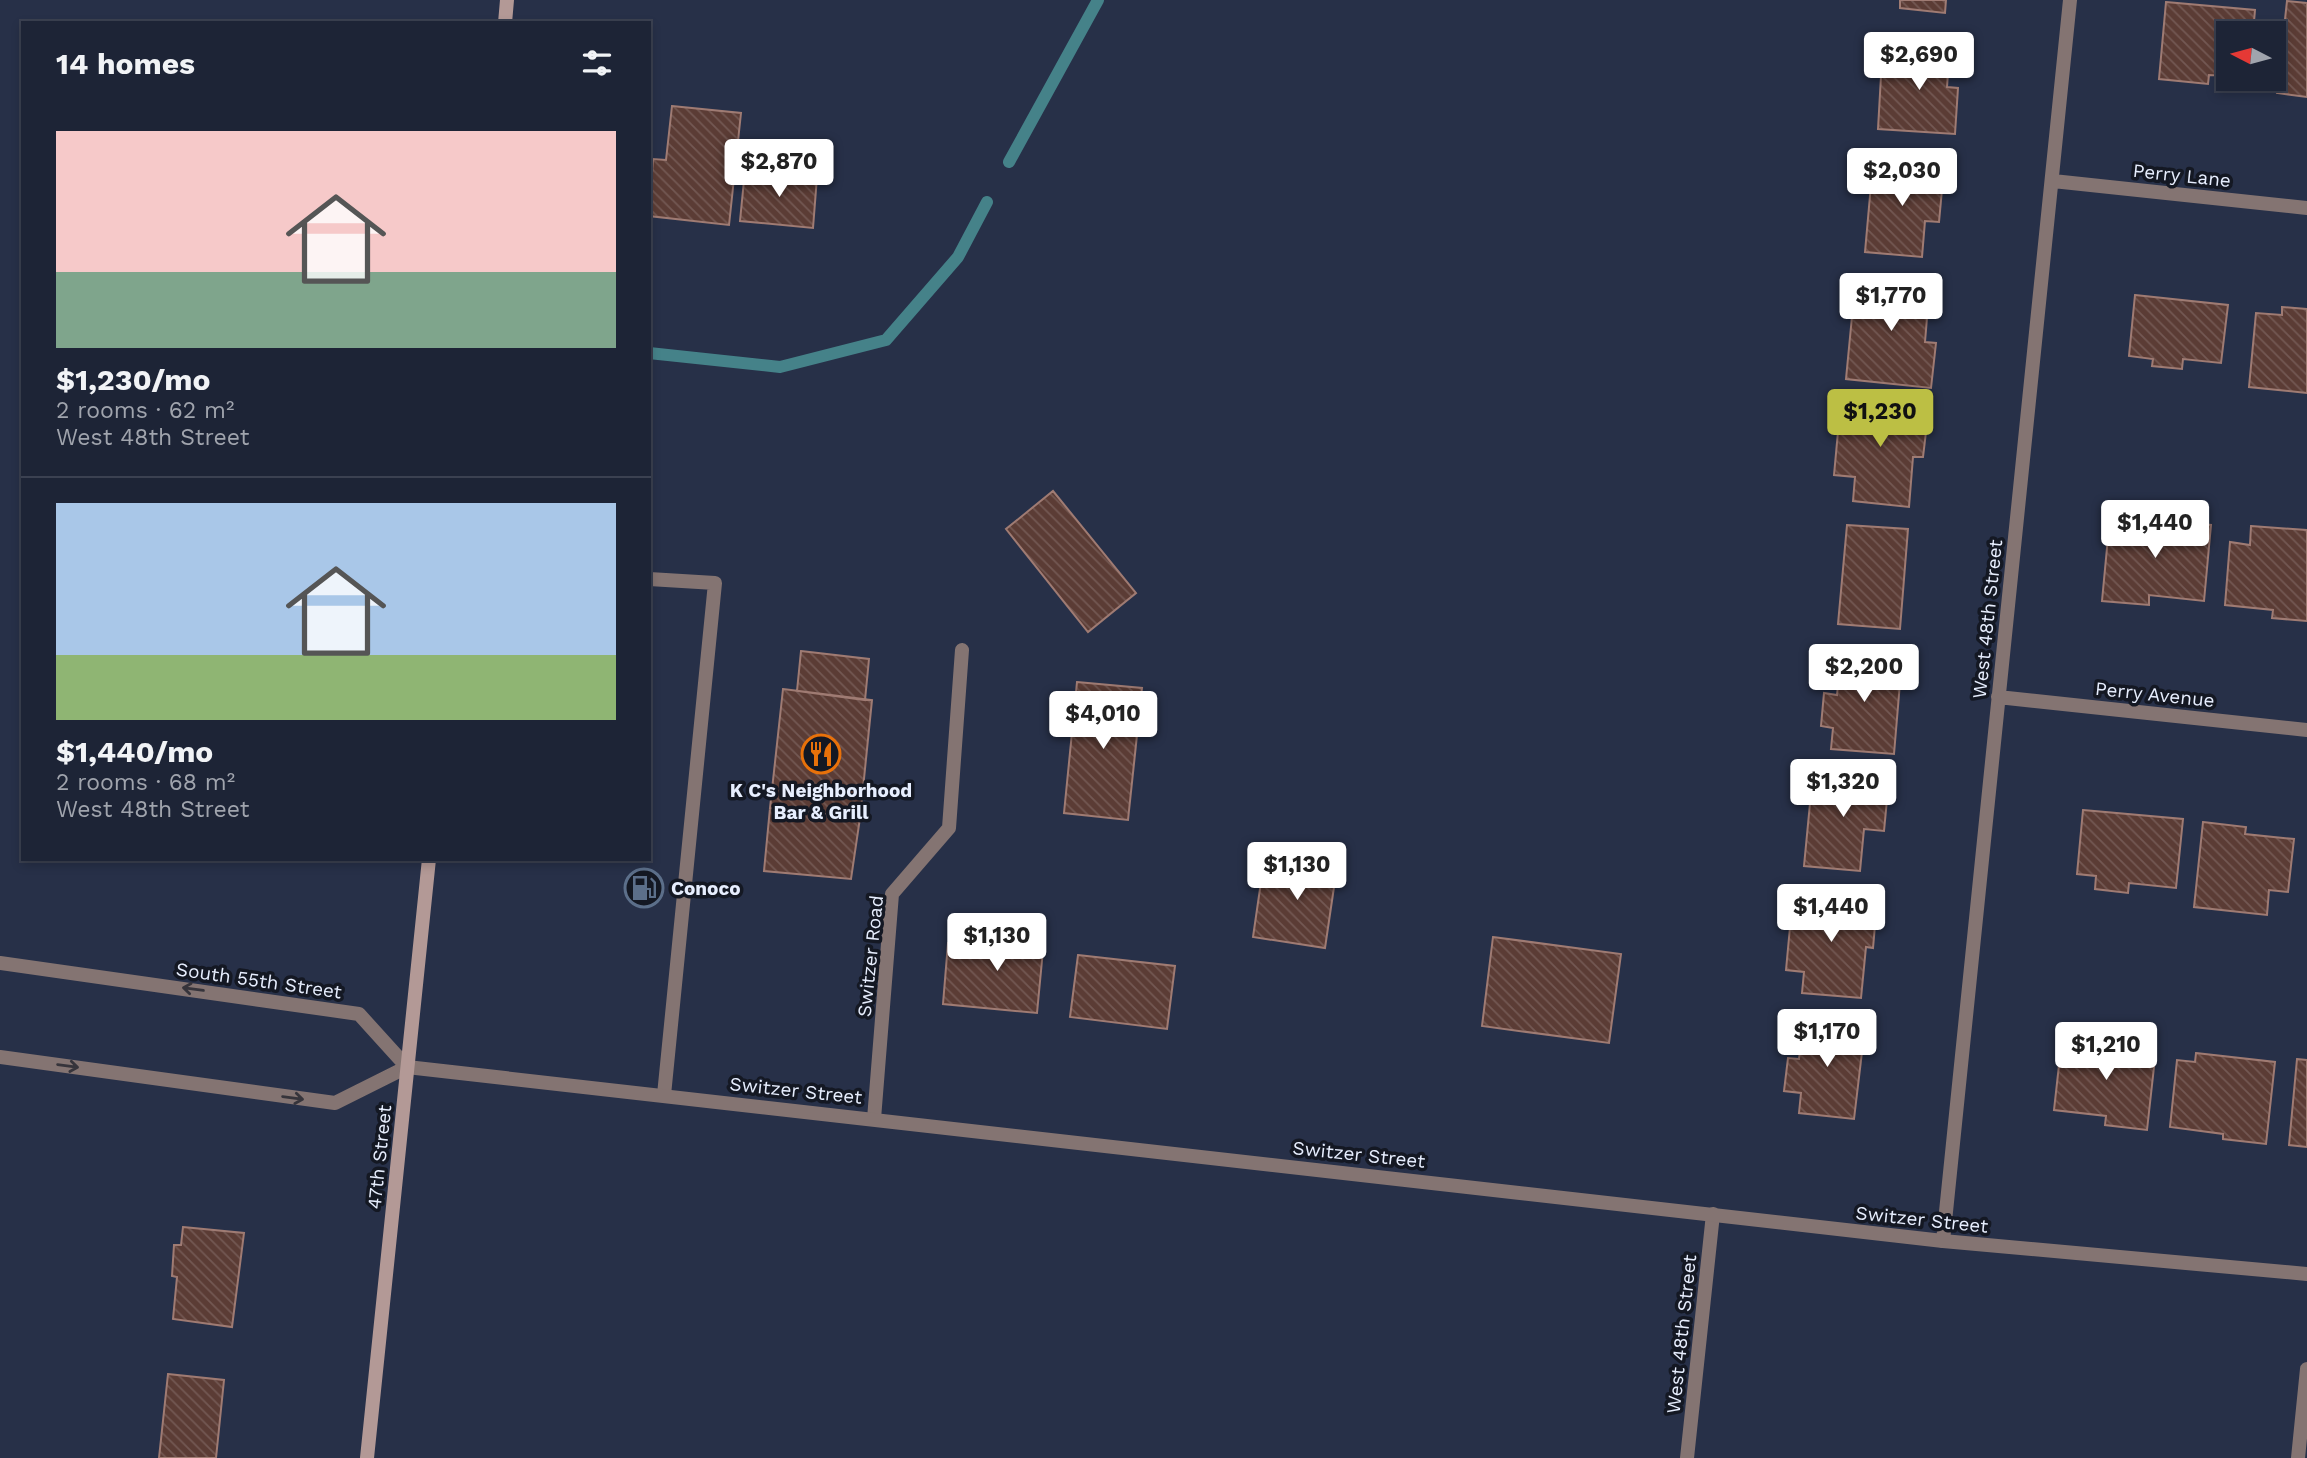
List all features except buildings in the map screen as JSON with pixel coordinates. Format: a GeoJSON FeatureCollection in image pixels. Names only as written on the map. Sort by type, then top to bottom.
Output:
{"type":"FeatureCollection","features":[{"type":"Feature","properties":{"kind":"main road"},"geometry":{"type":"LineString","coordinates":[[505,21],[507,0]]}},
{"type":"Feature","properties":{"kind":"main road","name":"47th Street"},"geometry":{"type":"LineString","coordinates":[[367,1458],[429,861]]}},
{"type":"Feature","properties":{"kind":"street","name":"West 48th Street"},"geometry":{"type":"LineString","coordinates":[[1943,1241],[2070,0]]}},
{"type":"Feature","properties":{"kind":"street","name":"Perry Lane"},"geometry":{"type":"LineString","coordinates":[[2053,181],[2307,208]]}},
{"type":"Feature","properties":{"kind":"street"},"geometry":{"type":"LineString","coordinates":[[651,579],[715,583],[664,1095]]}},
{"type":"Feature","properties":{"kind":"street","name":"Switzer Road"},"geometry":{"type":"LineString","coordinates":[[874,1119],[892,894],[949,828],[962,650]]}},
{"type":"Feature","properties":{"kind":"street","name":"Perry Avenue"},"geometry":{"type":"LineString","coordinates":[[1998,697],[2307,730]]}},
{"type":"Feature","properties":{"kind":"street","name":"South 55th Street"},"geometry":{"type":"LineString","coordinates":[[0,963],[359,1014],[407,1067]]}},
{"type":"Feature","properties":{"kind":"street"},"geometry":{"type":"LineString","coordinates":[[0,1057],[335,1103],[407,1067]]}},
{"type":"Feature","properties":{"kind":"street","name":"Switzer Street"},"geometry":{"type":"LineString","coordinates":[[407,1067],[1943,1241],[2307,1275]]}},
{"type":"Feature","properties":{"kind":"street","name":"West 48th Street"},"geometry":{"type":"LineString","coordinates":[[1688,1458],[1713,1214]]}},
{"type":"Feature","properties":{"kind":"street"},"geometry":{"type":"LineString","coordinates":[[2298,1458],[2307,1369]]}},
{"type":"Feature","properties":{"kind":"waterway"},"geometry":{"type":"LineString","coordinates":[[1009,162],[1098,0]]}},
{"type":"Feature","properties":{"kind":"waterway"},"geometry":{"type":"LineString","coordinates":[[651,353],[780,367],[886,340],[958,257],[987,202]]}},
{"type":"Feature","properties":{"kind":"place","name":"K C's Neighborhood Bar & Grill"},"geometry":{"type":"Point","coordinates":[821,754]}},
{"type":"Feature","properties":{"kind":"place","name":"Conoco"},"geometry":{"type":"Point","coordinates":[644,888]}}]}
